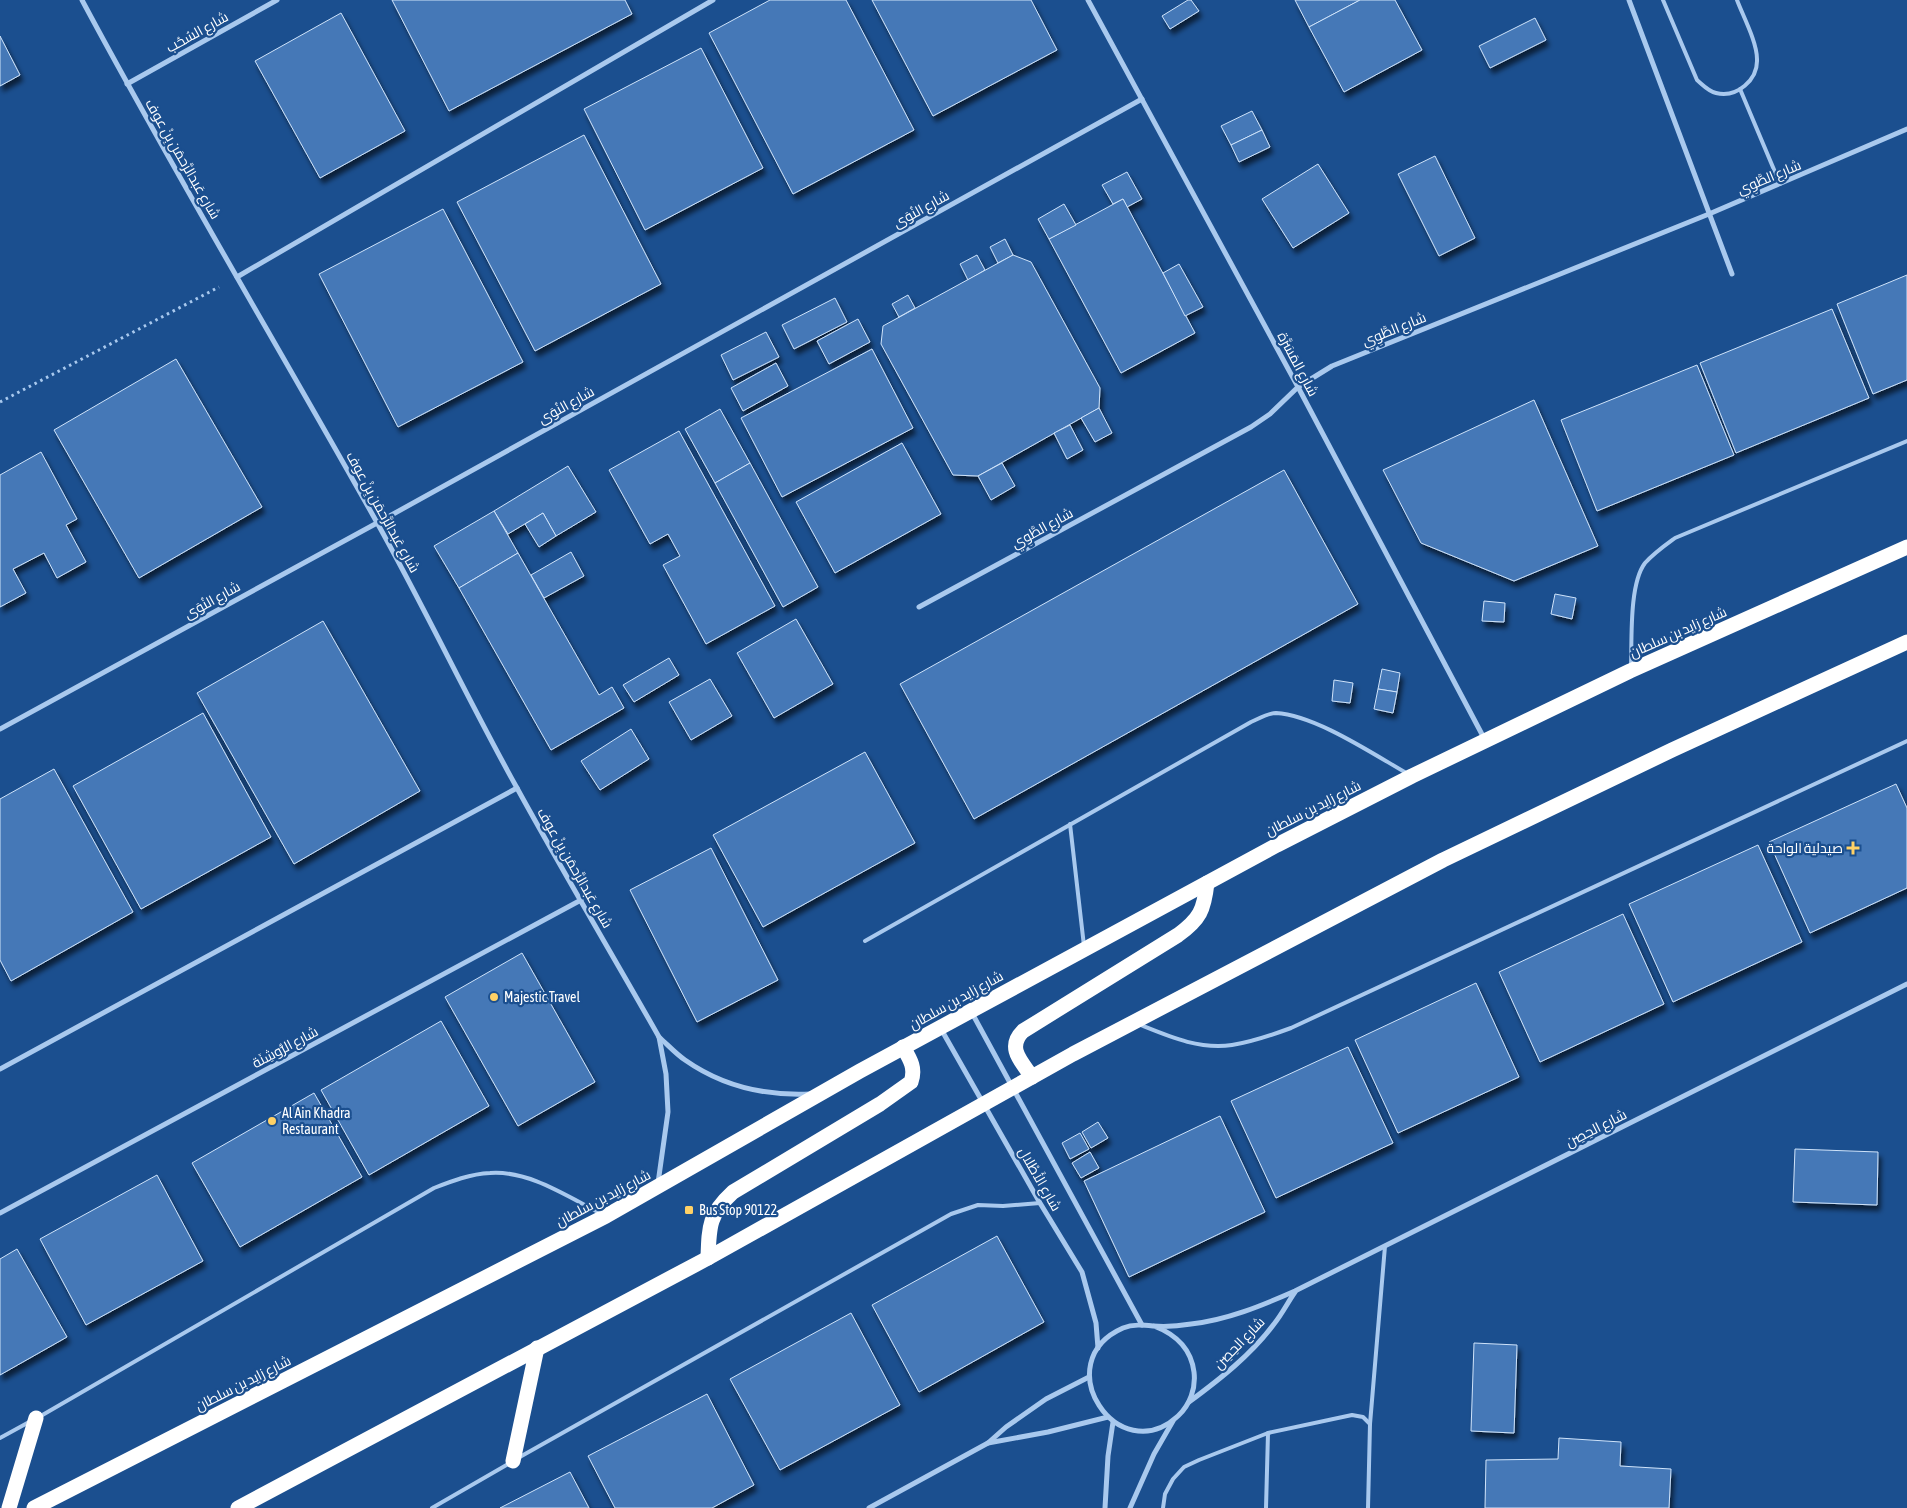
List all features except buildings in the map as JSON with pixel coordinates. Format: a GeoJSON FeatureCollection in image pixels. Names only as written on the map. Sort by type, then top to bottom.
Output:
{"type":"FeatureCollection","features":[{"type":"Feature","properties":{"kind":"highway","name":"شارع زايد بن سلطان"},"geometry":{"type":"LineString","coordinates":[[34,1508],[606,1216],[903,1047],[1207,883],[1412,776],[1630,671],[1907,547]]}},
{"type":"Feature","properties":{"kind":"highway"},"geometry":{"type":"LineString","coordinates":[[238,1508],[708,1258],[1134,1022],[1443,860],[1672,750],[1907,642]]}},
{"type":"Feature","properties":{"kind":"highway"},"geometry":{"type":"LineString","coordinates":[[1032,1077],[1015,1050],[1017,1036],[1178,936],[1192,925],[1201,914],[1207,883]]}},
{"type":"Feature","properties":{"kind":"highway"},"geometry":{"type":"LineString","coordinates":[[708,1258],[708,1232],[713,1217],[719,1205],[733,1192],[880,1104],[911,1082],[913,1076],[912,1062],[903,1047]]}},
{"type":"Feature","properties":{"kind":"highway"},"geometry":{"type":"LineString","coordinates":[[513,1461],[537,1348]]}},
{"type":"Feature","properties":{"kind":"highway"},"geometry":{"type":"LineString","coordinates":[[9,1508],[36,1418]]}},
{"type":"Feature","properties":{"kind":"street","name":"شارع عَبدالرَّحمَن بِنْ عوف"},"geometry":{"type":"LineString","coordinates":[[82,0],[127,84],[377,523],[516,788],[659,1037],[685,1060],[716,1077],[750,1089],[784,1095],[819,1094]]}},
{"type":"Feature","properties":{"kind":"street","name":"شارع السُحُب"},"geometry":{"type":"LineString","coordinates":[[127,84],[277,0]]}},
{"type":"Feature","properties":{"kind":"street"},"geometry":{"type":"LineString","coordinates":[[237,277],[712,0]]}},
{"type":"Feature","properties":{"kind":"street","name":"شارع المَسَرَّة"},"geometry":{"type":"LineString","coordinates":[[1088,0],[1298,387],[1485,740]]}},
{"type":"Feature","properties":{"kind":"street"},"geometry":{"type":"LineString","coordinates":[[1629,0],[1732,274]]}},
{"type":"Feature","properties":{"kind":"street","name":"شارع النُوَى"},"geometry":{"type":"LineString","coordinates":[[0,729],[377,523],[1142,99]]}},
{"type":"Feature","properties":{"kind":"street","name":"شارع الطَّوِي"},"geometry":{"type":"LineString","coordinates":[[919,607],[1251,427],[1270,414],[1298,387],[1332,366],[1709,214],[1907,129]]}},
{"type":"Feature","properties":{"kind":"street"},"geometry":{"type":"LineString","coordinates":[[0,1070],[516,788]]}},
{"type":"Feature","properties":{"kind":"street","name":"شارع الرُّوشِنَة"},"geometry":{"type":"LineString","coordinates":[[0,1213],[581,900]]}},
{"type":"Feature","properties":{"kind":"street","name":"شارع الحِصِن"},"geometry":{"type":"LineString","coordinates":[[1154,1326],[1191,1324],[1226,1317],[1262,1306],[1907,984]]}},
{"type":"Feature","properties":{"kind":"street","name":"شارع الأَطْلال"},"geometry":{"type":"LineString","coordinates":[[971,1012],[1142,1325]]}},
{"type":"Feature","properties":{"kind":"street","name":"شارع الأَطْلال"},"geometry":{"type":"LineString","coordinates":[[941,1028],[1040,1203],[1082,1272],[1096,1323],[1098,1348]]}},
{"type":"Feature","properties":{"kind":"street","name":"شارع عَبدالرَّحمَن بِنْ عوف"},"geometry":{"type":"LineString","coordinates":[[657,1188],[668,1112],[666,1074],[659,1037]]}},
{"type":"Feature","properties":{"kind":"street","name":"شارع الحِصِن"},"geometry":{"type":"LineString","coordinates":[[1189,1402],[1220,1379],[1249,1353],[1274,1324],[1295,1291]]}},
{"type":"Feature","properties":{"kind":"street"},"geometry":{"type":"LineString","coordinates":[[1154,1326],[1169,1332],[1181,1342],[1190,1355],[1194,1371],[1194,1387],[1189,1402],[1173,1420],[1159,1428],[1144,1431],[1127,1428],[1113,1422],[1098,1406],[1091,1392],[1089,1378],[1092,1362],[1098,1348],[1110,1336],[1125,1327],[1154,1326]]}},
{"type":"Feature","properties":{"kind":"street"},"geometry":{"type":"LineString","coordinates":[[869,1508],[988,1444],[1025,1412],[1046,1399],[1089,1378]]}},
{"type":"Feature","properties":{"kind":"street"},"geometry":{"type":"LineString","coordinates":[[988,1444],[1108,1418]]}},
{"type":"Feature","properties":{"kind":"street"},"geometry":{"type":"LineString","coordinates":[[1130,1508],[1154,1454],[1173,1420]]}},
{"type":"Feature","properties":{"kind":"street"},"geometry":{"type":"LineString","coordinates":[[1105,1508],[1108,1456],[1113,1422]]}},
{"type":"Feature","properties":{"kind":"lane"},"geometry":{"type":"LineString","coordinates":[[1663,0],[1697,80],[1706,88],[1716,93],[1729,94],[1750,82],[1756,71],[1758,58],[1737,0]]}},
{"type":"Feature","properties":{"kind":"lane"},"geometry":{"type":"LineString","coordinates":[[1740,89],[1780,184]]}},
{"type":"Feature","properties":{"kind":"lane"},"geometry":{"type":"LineString","coordinates":[[1630,671],[1633,608],[1637,584],[1644,565],[1660,548],[1675,538],[1907,441]]}},
{"type":"Feature","properties":{"kind":"lane"},"geometry":{"type":"LineString","coordinates":[[865,941],[1251,722],[1274,713],[1304,719],[1330,730],[1412,776]]}},
{"type":"Feature","properties":{"kind":"lane"},"geometry":{"type":"LineString","coordinates":[[1134,1022],[1181,1040],[1197,1044],[1230,1046],[1257,1040],[1291,1028],[1907,742]]}},
{"type":"Feature","properties":{"kind":"lane"},"geometry":{"type":"LineString","coordinates":[[1070,824],[1084,949]]}},
{"type":"Feature","properties":{"kind":"lane"},"geometry":{"type":"LineString","coordinates":[[0,1438],[434,1188],[463,1177],[491,1172],[517,1176],[544,1185],[606,1216]]}},
{"type":"Feature","properties":{"kind":"lane"},"geometry":{"type":"LineString","coordinates":[[432,1508],[951,1214],[978,1205],[1003,1206],[1040,1203]]}},
{"type":"Feature","properties":{"kind":"lane"},"geometry":{"type":"LineString","coordinates":[[1368,1508],[1370,1424],[1385,1246]]}},
{"type":"Feature","properties":{"kind":"lane"},"geometry":{"type":"LineString","coordinates":[[1163,1508],[1166,1494],[1173,1479],[1184,1468],[1268,1433],[1352,1415],[1363,1417],[1370,1424]]}},
{"type":"Feature","properties":{"kind":"lane"},"geometry":{"type":"LineString","coordinates":[[1266,1508],[1268,1433]]}},
{"type":"Feature","properties":{"kind":"path"},"geometry":{"type":"LineString","coordinates":[[0,402],[237,277]]}},
{"type":"Feature","properties":{"kind":"place","name":"صيدلية الواحة"},"geometry":{"type":"Point","coordinates":[1853,848]}},
{"type":"Feature","properties":{"kind":"place","name":"Majestic Travel"},"geometry":{"type":"Point","coordinates":[494,997]}},
{"type":"Feature","properties":{"kind":"place","name":"Al Ain Khadra Restaurant"},"geometry":{"type":"Point","coordinates":[272,1121]}},
{"type":"Feature","properties":{"kind":"place","name":"Bus Stop 90122"},"geometry":{"type":"Point","coordinates":[689,1210]}}]}
